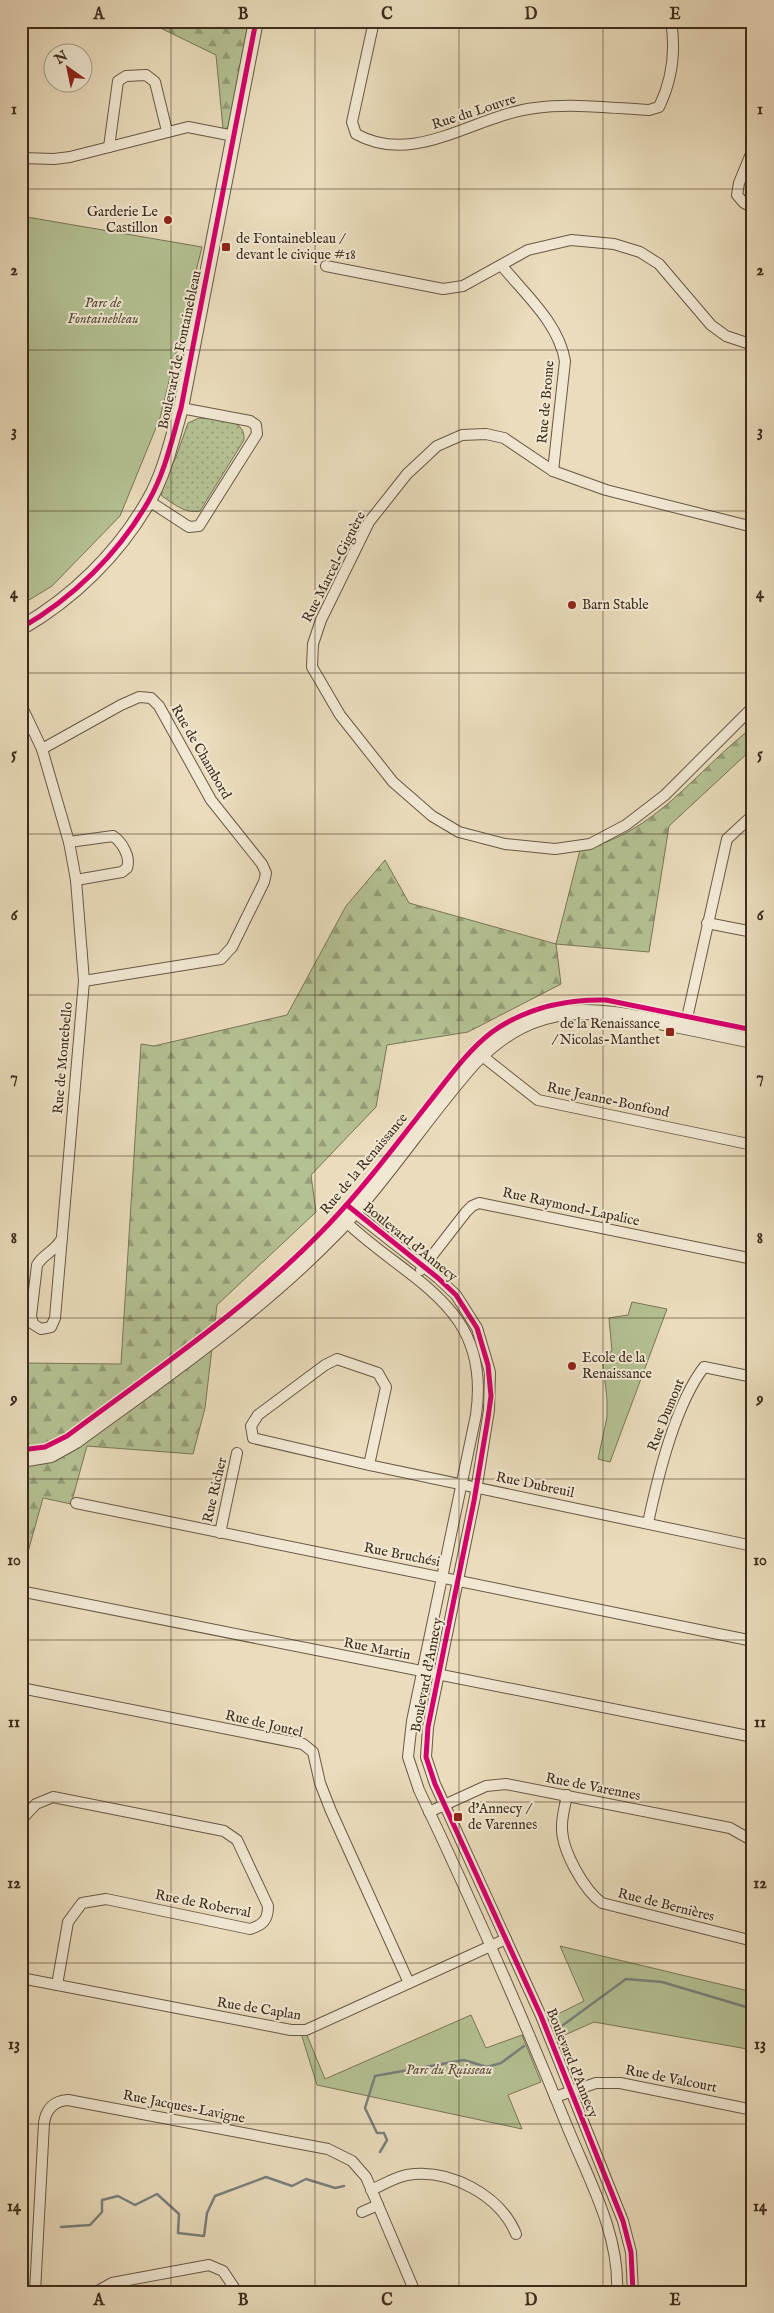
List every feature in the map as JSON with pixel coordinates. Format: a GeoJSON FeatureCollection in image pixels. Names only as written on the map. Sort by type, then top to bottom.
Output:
{"type":"FeatureCollection","features":[{"type":"Feature","properties":{"kind":"street","name":"Boulevard de Fontainebleau"},"geometry":{"type":"LineString","coordinates":[[21,628],[60,603],[89,577],[121,541],[148,501],[167,459],[181,408],[256,21]]}},
{"type":"Feature","properties":{"kind":"street","name":"Rue du Louvre"},"geometry":{"type":"LineString","coordinates":[[374,21],[352,122],[356,134],[368,140],[396,146],[418,144],[507,113],[533,108],[556,105],[649,110],[659,107],[666,92],[673,64],[671,21]]}},
{"type":"Feature","properties":{"kind":"street"},"geometry":{"type":"LineString","coordinates":[[109,147],[118,81],[126,76],[146,76],[155,82],[167,131]]}},
{"type":"Feature","properties":{"kind":"street"},"geometry":{"type":"LineString","coordinates":[[21,158],[54,159],[188,127],[234,136]]}},
{"type":"Feature","properties":{"kind":"street"},"geometry":{"type":"LineString","coordinates":[[753,149],[739,183],[737,195],[744,204],[753,208]]}},
{"type":"Feature","properties":{"kind":"street"},"geometry":{"type":"LineString","coordinates":[[326,266],[443,289],[462,286],[502,266],[528,250],[571,240],[614,244],[640,252],[659,264],[711,325],[726,336],[753,345]]}},
{"type":"Feature","properties":{"kind":"street","name":"Rue de Brome"},"geometry":{"type":"LineString","coordinates":[[502,266],[554,329],[562,344],[565,361],[554,470]]}},
{"type":"Feature","properties":{"kind":"street","name":"Boulevard de Fontainebleau"},"geometry":{"type":"LineString","coordinates":[[148,501],[189,527],[199,526],[258,431],[256,425],[250,421],[181,408]]}},
{"type":"Feature","properties":{"kind":"street","name":"Rue Marcel-Giguère"},"geometry":{"type":"LineString","coordinates":[[753,527],[606,490],[554,470],[504,438],[486,434],[462,435],[438,446],[407,474],[369,522],[321,620],[312,644],[312,667],[340,714],[393,782],[432,816],[459,832],[505,844],[555,849],[590,844],[626,825],[665,795],[753,707]]}},
{"type":"Feature","properties":{"kind":"street","name":"Rue de Chambord"},"geometry":{"type":"LineString","coordinates":[[42,749],[121,705],[139,697],[151,698],[159,706],[211,800],[262,864],[266,873],[264,882],[232,947],[221,959],[84,981]]}},
{"type":"Feature","properties":{"kind":"street","name":"Rue de Montebello"},"geometry":{"type":"LineString","coordinates":[[21,705],[42,749],[69,842],[76,880],[84,981],[62,1238],[54,1322],[51,1327],[41,1329],[33,1324],[31,1316],[37,1266],[41,1259],[56,1249],[62,1238]]}},
{"type":"Feature","properties":{"kind":"street"},"geometry":{"type":"LineString","coordinates":[[685,1027],[727,839],[753,815]]}},
{"type":"Feature","properties":{"kind":"street"},"geometry":{"type":"LineString","coordinates":[[69,842],[112,836],[118,840],[129,860],[127,868],[122,872],[76,880]]}},
{"type":"Feature","properties":{"kind":"street"},"geometry":{"type":"LineString","coordinates":[[707,923],[753,932]]}},
{"type":"Feature","properties":{"kind":"street","name":"Rue de la Renaissance"},"geometry":{"type":"LineString","coordinates":[[21,1460],[56,1453],[90,1431],[294,1273],[350,1216],[481,1055],[497,1040],[521,1026],[543,1018],[573,1011],[595,1010],[619,1013],[753,1041]]}},
{"type":"Feature","properties":{"kind":"street","name":"Rue Jeanne-Bonfond"},"geometry":{"type":"LineString","coordinates":[[481,1055],[538,1100],[753,1145]]}},
{"type":"Feature","properties":{"kind":"street","name":"Rue Raymond-Lapalice"},"geometry":{"type":"LineString","coordinates":[[415,1277],[466,1212],[472,1206],[479,1204],[753,1259]]}},
{"type":"Feature","properties":{"kind":"street","name":"Boulevard d'Annecy"},"geometry":{"type":"LineString","coordinates":[[350,1216],[424,1266],[452,1291],[467,1310],[477,1328],[487,1357],[490,1379],[490,1403],[476,1487],[425,1748],[430,1769],[445,1805],[544,2023],[626,2229],[632,2260],[633,2292]]}},
{"type":"Feature","properties":{"kind":"street","name":"Boulevard d'Annecy"},"geometry":{"type":"LineString","coordinates":[[350,1216],[415,1277],[436,1294],[454,1314],[466,1336],[475,1361],[477,1403],[421,1672],[408,1751],[413,1777],[524,2020],[610,2236],[617,2268],[617,2292]]}},
{"type":"Feature","properties":{"kind":"street","name":"Rue Dubreuil"},"geometry":{"type":"LineString","coordinates":[[369,1465],[386,1387],[378,1373],[337,1359],[325,1365],[258,1415],[251,1426],[253,1438],[369,1465],[461,1485],[752,1546]]}},
{"type":"Feature","properties":{"kind":"street","name":"Rue Dumont"},"geometry":{"type":"LineString","coordinates":[[648,1523],[660,1468],[692,1383],[704,1367],[753,1377]]}},
{"type":"Feature","properties":{"kind":"street","name":"Rue Richer"},"geometry":{"type":"LineString","coordinates":[[220,1532],[237,1453]]}},
{"type":"Feature","properties":{"kind":"street","name":"Rue Bruchési"},"geometry":{"type":"LineString","coordinates":[[76,1503],[753,1641]]}},
{"type":"Feature","properties":{"kind":"street"},"geometry":{"type":"LineString","coordinates":[[752,1546],[753,1534]]}},
{"type":"Feature","properties":{"kind":"street","name":"Rue Martin"},"geometry":{"type":"LineString","coordinates":[[25,1592],[753,1737]]}},
{"type":"Feature","properties":{"kind":"street","name":"Rue de Joutel"},"geometry":{"type":"LineString","coordinates":[[21,1688],[303,1744],[313,1752],[320,1784],[331,1811],[409,1983]]}},
{"type":"Feature","properties":{"kind":"street","name":"Rue de Varennes"},"geometry":{"type":"LineString","coordinates":[[430,1812],[486,1786],[506,1784],[730,1828],[753,1841]]}},
{"type":"Feature","properties":{"kind":"street","name":"Rue de Bernières"},"geometry":{"type":"LineString","coordinates":[[567,1795],[562,1827],[563,1840],[585,1886],[592,1896],[602,1903],[753,1941]]}},
{"type":"Feature","properties":{"kind":"street","name":"Rue de Roberval"},"geometry":{"type":"LineString","coordinates":[[21,1820],[36,1804],[53,1797],[224,1831],[237,1840],[268,1906],[268,1918],[261,1926],[250,1929],[106,1899],[82,1903],[68,1922],[57,1985]]}},
{"type":"Feature","properties":{"kind":"street","name":"Rue de Caplan"},"geometry":{"type":"LineString","coordinates":[[21,1978],[290,2030],[306,2030],[506,1939]]}},
{"type":"Feature","properties":{"kind":"street","name":"Rue de Valcourt"},"geometry":{"type":"LineString","coordinates":[[555,2097],[596,2084],[620,2083],[753,2110]]}},
{"type":"Feature","properties":{"kind":"street","name":"Rue Jacques-Lavigne"},"geometry":{"type":"LineString","coordinates":[[35,2292],[44,2123],[48,2110],[60,2101],[71,2100],[328,2149],[352,2161],[366,2177],[415,2292]]}},
{"type":"Feature","properties":{"kind":"street"},"geometry":{"type":"LineString","coordinates":[[372,2190],[403,2176],[415,2174],[427,2174],[464,2183],[478,2190],[502,2212],[516,2234]]}},
{"type":"Feature","properties":{"kind":"street"},"geometry":{"type":"LineString","coordinates":[[362,2212],[378,2205]]}},
{"type":"Feature","properties":{"kind":"street"},"geometry":{"type":"LineString","coordinates":[[96,2292],[112,2283],[209,2265],[221,2270],[236,2292]]}},
{"type":"Feature","properties":{"kind":"green space"},"geometry":{"type":"Polygon","coordinates":[[[146,21],[258,21],[234,136],[223,128],[216,55],[146,21]]]}},
{"type":"Feature","properties":{"kind":"green space","name":"Parc de Fontainebleau"},"geometry":{"type":"Polygon","coordinates":[[[21,216],[202,247],[160,418],[120,516],[52,586],[21,605],[21,216]]]}},
{"type":"Feature","properties":{"kind":"green space"},"geometry":{"type":"Polygon","coordinates":[[[199,418],[235,423],[240,427],[244,440],[200,511],[195,512],[175,505],[162,496],[160,490],[176,457],[188,423],[199,418]]]}},
{"type":"Feature","properties":{"kind":"green space"},"geometry":{"type":"Polygon","coordinates":[[[753,727],[753,748],[669,826],[649,952],[556,944],[580,850],[607,842],[653,816],[753,727]]]}},
{"type":"Feature","properties":{"kind":"green space"},"geometry":{"type":"Polygon","coordinates":[[[385,860],[409,903],[556,944],[561,984],[468,1032],[387,1045],[376,1107],[311,1175],[316,1212],[217,1305],[205,1408],[193,1454],[87,1446],[71,1504],[43,1498],[21,1577],[21,1363],[121,1364],[141,1044],[154,1046],[287,1015],[346,906],[385,860]]]}},
{"type":"Feature","properties":{"kind":"green space"},"geometry":{"type":"Polygon","coordinates":[[[632,1302],[667,1309],[610,1462],[598,1459],[607,1417],[602,1357],[612,1351],[609,1318],[628,1315],[632,1302]]]}},
{"type":"Feature","properties":{"kind":"green space"},"geometry":{"type":"Polygon","coordinates":[[[560,1946],[753,1992],[753,2050],[594,2022],[558,2038],[550,2018],[584,2001],[560,1946]]]}},
{"type":"Feature","properties":{"kind":"green space","name":"Parc du Ruisseau"},"geometry":{"type":"Polygon","coordinates":[[[471,2015],[486,2048],[522,2035],[541,2082],[508,2095],[522,2129],[317,2085],[300,2030],[304,2028],[325,2079],[471,2015]]]}},
{"type":"Feature","properties":{"kind":"waterway"},"geometry":{"type":"LineString","coordinates":[[559,2028],[626,1979],[662,1982],[753,2009]]}},
{"type":"Feature","properties":{"kind":"waterway"},"geometry":{"type":"LineString","coordinates":[[380,2152],[387,2140],[384,2133],[377,2133],[365,2108],[375,2076],[464,2060],[487,2067],[501,2063],[524,2046]]}},
{"type":"Feature","properties":{"kind":"waterway"},"geometry":{"type":"LineString","coordinates":[[61,2227],[90,2225],[102,2212],[102,2200],[118,2196],[135,2205],[157,2194],[179,2214],[178,2233],[204,2236],[207,2213],[215,2196],[266,2177],[292,2186],[306,2179],[335,2188],[344,2186]]}},
{"type":"Feature","properties":{"kind":"cycle path"},"geometry":{"type":"LineString","coordinates":[[21,628],[59,603],[108,557],[123,539],[148,502],[168,456],[181,408],[256,21]]}},
{"type":"Feature","properties":{"kind":"cycle path"},"geometry":{"type":"LineString","coordinates":[[21,1450],[45,1447],[67,1436],[202,1336],[267,1283],[298,1255],[354,1196],[465,1057],[492,1032],[505,1024],[532,1011],[561,1003],[606,1000],[753,1030]]}},
{"type":"Feature","properties":{"kind":"cycle path"},"geometry":{"type":"LineString","coordinates":[[347,1205],[438,1278],[456,1295],[477,1328],[488,1365],[491,1396],[488,1418],[474,1501],[428,1727],[426,1757],[435,1784],[541,2016],[623,2221],[631,2252],[633,2292]]}},
{"type":"Feature","properties":{"kind":"place","name":"Garderie Le Castillon"},"geometry":{"type":"Point","coordinates":[168,220]}},
{"type":"Feature","properties":{"kind":"place","name":"de Fontainebleau / devant le civique #18"},"geometry":{"type":"Point","coordinates":[226,247]}},
{"type":"Feature","properties":{"kind":"place","name":"Barn Stable"},"geometry":{"type":"Point","coordinates":[572,605]}},
{"type":"Feature","properties":{"kind":"place","name":"de la Renaissance / Nicolas-Manthet"},"geometry":{"type":"Point","coordinates":[670,1032]}},
{"type":"Feature","properties":{"kind":"place","name":"Ecole de la Renaissance"},"geometry":{"type":"Point","coordinates":[572,1366]}},
{"type":"Feature","properties":{"kind":"place","name":"d'Annecy / de Varennes"},"geometry":{"type":"Point","coordinates":[458,1817]}}]}
